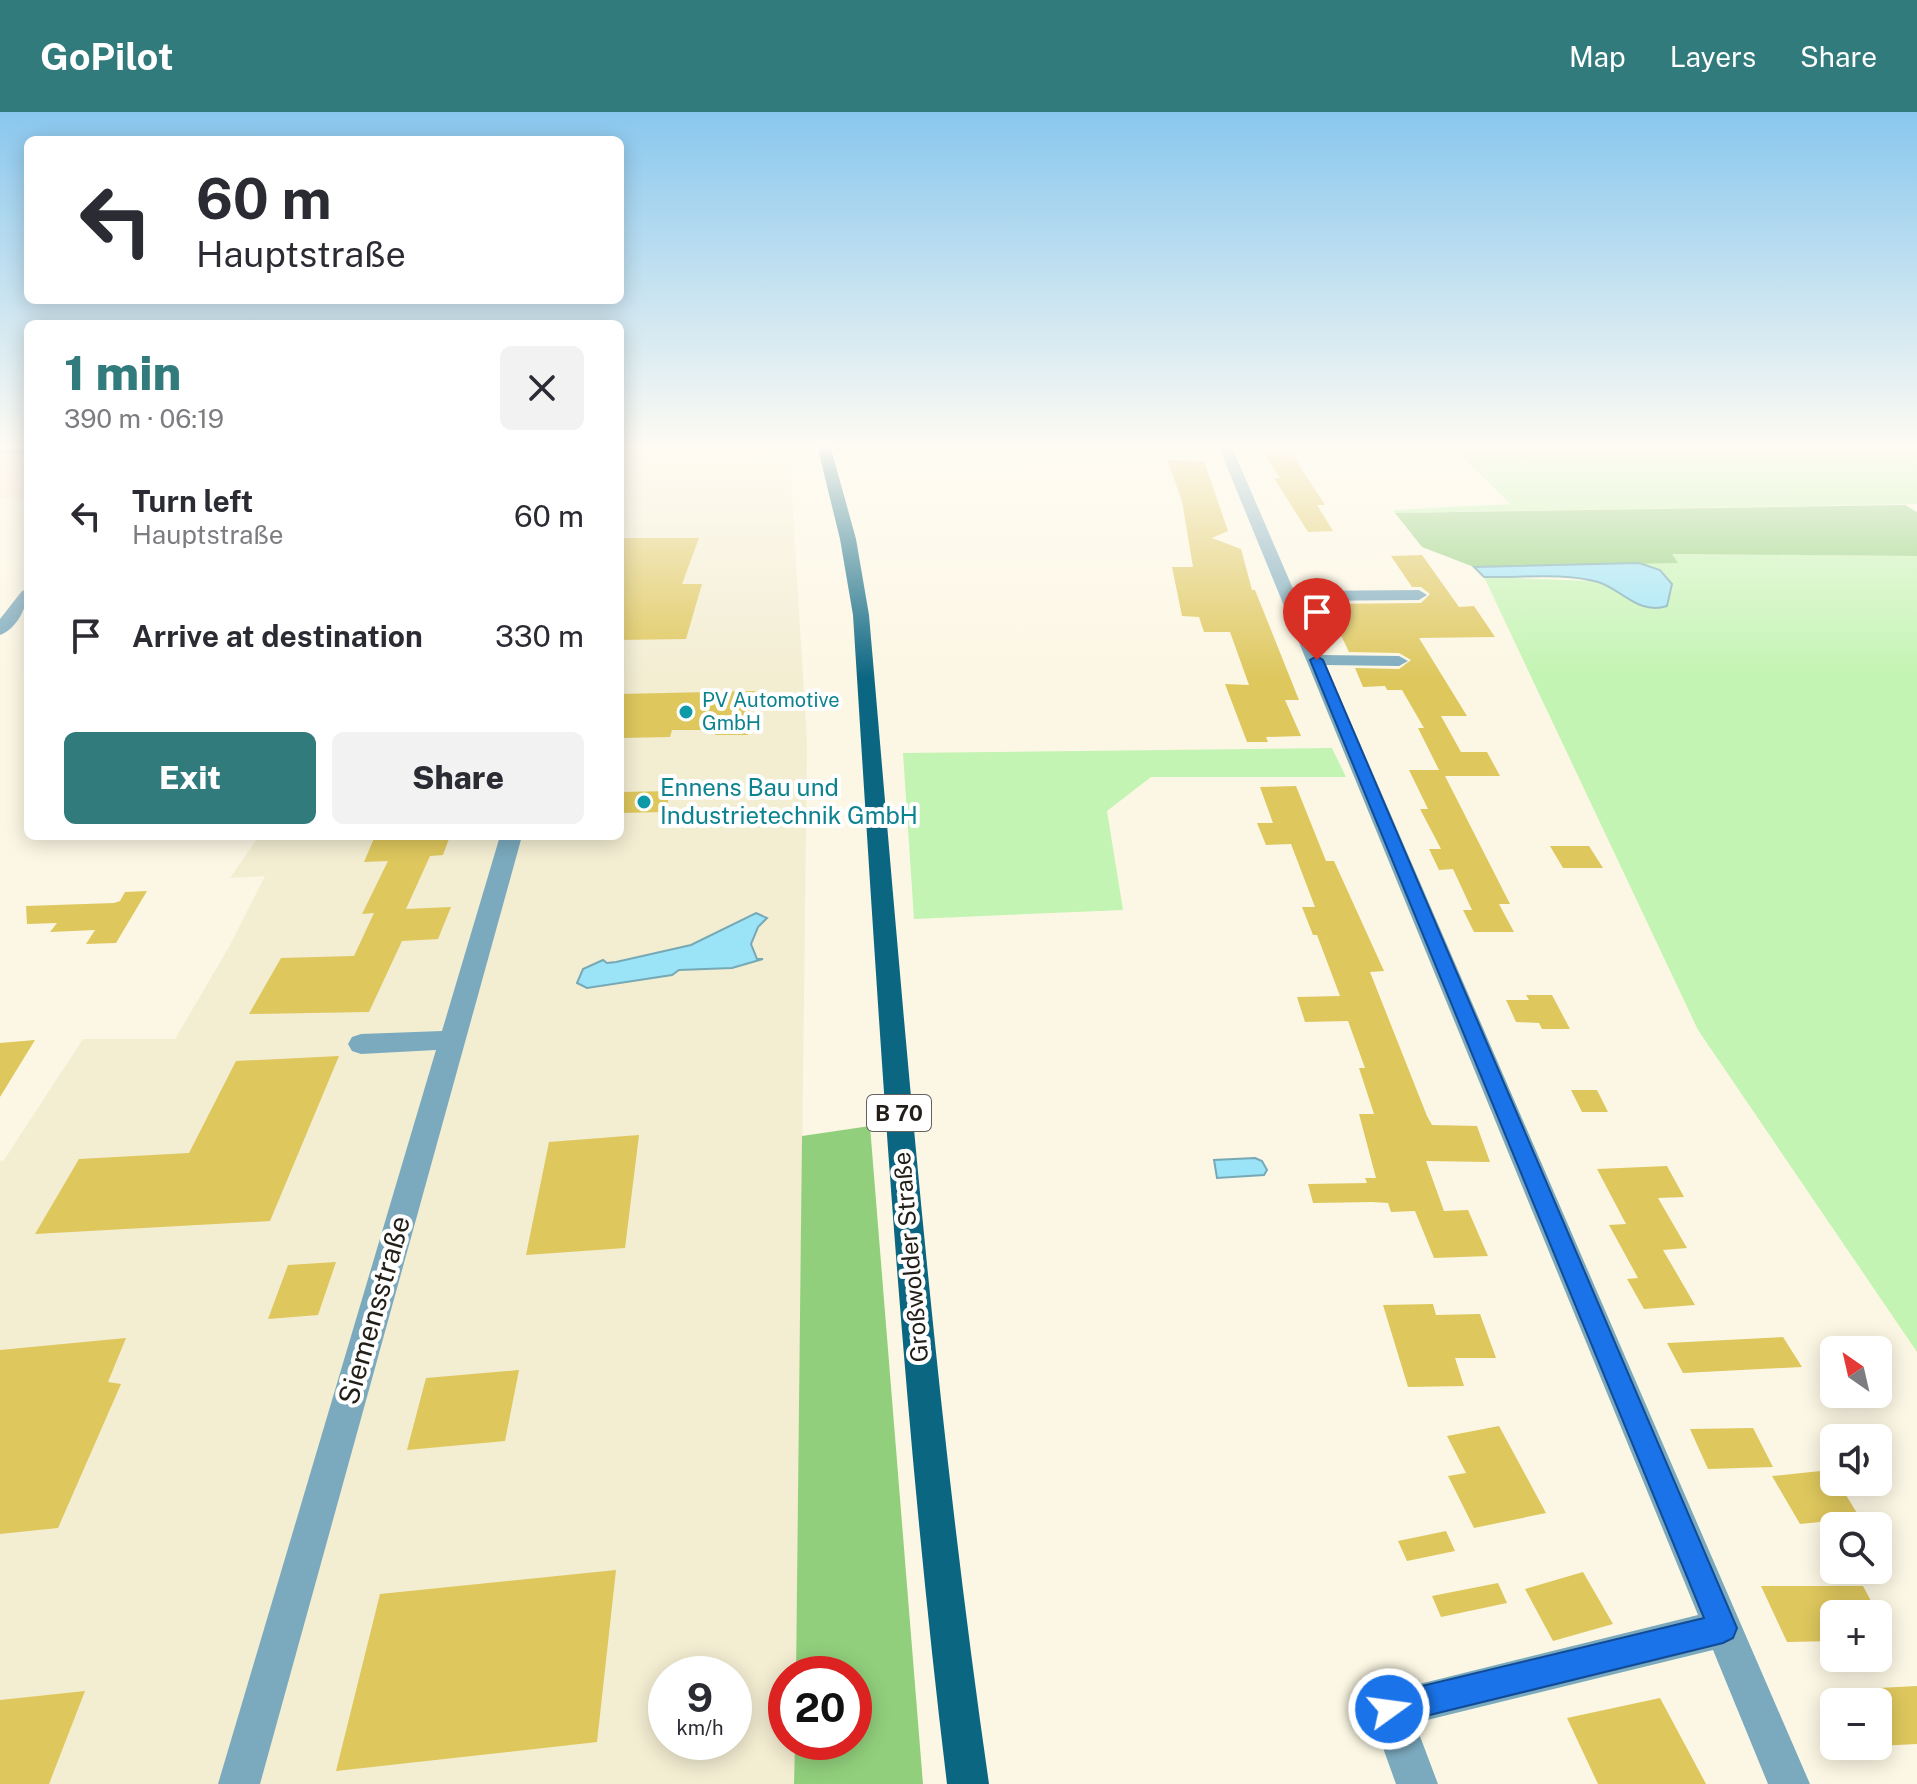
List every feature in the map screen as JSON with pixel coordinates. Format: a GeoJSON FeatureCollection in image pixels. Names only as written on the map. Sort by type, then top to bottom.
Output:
{"type":"FeatureCollection","features":[{"type":"Feature","properties":{"kind":"main road","name":"Großwolder Straße"},"geometry":{"type":"LineString","coordinates":[[844,523],[861,615],[910,1272],[942,1588],[968,1784]]}},
{"type":"Feature","properties":{"kind":"street"},"geometry":{"type":"LineString","coordinates":[[1258,523],[1789,1784]]}},
{"type":"Feature","properties":{"kind":"street"},"geometry":{"type":"LineString","coordinates":[[1290,596],[1419,595]]}},
{"type":"Feature","properties":{"kind":"street"},"geometry":{"type":"LineString","coordinates":[[0,601],[24,597]]}},
{"type":"Feature","properties":{"kind":"street"},"geometry":{"type":"LineString","coordinates":[[0,630],[24,598]]}},
{"type":"Feature","properties":{"kind":"street"},"geometry":{"type":"LineString","coordinates":[[1320,668],[1396,668]]}},
{"type":"Feature","properties":{"kind":"street","name":"Siemensstraße"},"geometry":{"type":"LineString","coordinates":[[239,1784],[510,840]]}},
{"type":"Feature","properties":{"kind":"street"},"geometry":{"type":"LineString","coordinates":[[361,1044],[451,1040]]}},
{"type":"Feature","properties":{"kind":"street"},"geometry":{"type":"LineString","coordinates":[[1417,1784],[1389,1709],[1723,1628]]}},
{"type":"Feature","properties":{"kind":"shaded area"},"geometry":{"type":"Polygon","coordinates":[[[624,523],[794,523],[807,743],[796,1656],[768,1656],[768,1760],[795,1760],[794,1784],[0,1784],[0,1161],[4,1160],[83,1039],[175,1039],[229,947],[265,876],[230,878],[256,840],[624,840],[624,523]]]}},
{"type":"Feature","properties":{"kind":"green space"},"geometry":{"type":"Polygon","coordinates":[[[1403,523],[1917,523],[1917,556],[1672,554],[1678,563],[1474,567],[1422,547],[1403,523]]]}},
{"type":"Feature","properties":{"kind":"green space"},"geometry":{"type":"Polygon","coordinates":[[[1670,554],[1917,556],[1917,1352],[1698,1030],[1484,577],[1651,583],[1639,563],[1677,562],[1670,554]]]}},
{"type":"Feature","properties":{"kind":"green space"},"geometry":{"type":"Polygon","coordinates":[[[1332,748],[1346,777],[1151,777],[1107,811],[1123,910],[914,919],[903,753],[1332,748]]]}},
{"type":"Feature","properties":{"kind":"green space"},"geometry":{"type":"Polygon","coordinates":[[[870,1126],[923,1784],[794,1784],[795,1760],[872,1760],[872,1656],[796,1656],[802,1136],[870,1126]]]}},
{"type":"Feature","properties":{"kind":"water"},"geometry":{"type":"Polygon","coordinates":[[[1639,563],[1660,570],[1672,584],[1667,606],[1648,607],[1598,582],[1585,579],[1556,576],[1484,577],[1474,567],[1639,563]]]}},
{"type":"Feature","properties":{"kind":"water"},"geometry":{"type":"Polygon","coordinates":[[[756,913],[767,918],[758,927],[751,944],[757,959],[763,959],[732,968],[679,970],[672,975],[587,988],[577,983],[583,969],[603,960],[616,962],[691,945],[756,913]]]}},
{"type":"Feature","properties":{"kind":"water"},"geometry":{"type":"Polygon","coordinates":[[[1255,1158],[1262,1161],[1267,1170],[1264,1175],[1217,1178],[1214,1160],[1255,1158]]]}},
{"type":"Feature","properties":{"kind":"building"},"geometry":{"type":"Polygon","coordinates":[[[1186,523],[1225,523],[1228,531],[1212,538],[1241,549],[1252,590],[1255,590],[1299,700],[1285,700],[1301,736],[1266,737],[1268,742],[1247,742],[1225,684],[1249,685],[1230,632],[1204,632],[1199,617],[1182,616],[1172,567],[1193,567],[1186,523]]]}},
{"type":"Feature","properties":{"kind":"building"},"geometry":{"type":"Polygon","coordinates":[[[1302,523],[1328,523],[1333,531],[1308,532],[1302,523]]]}},
{"type":"Feature","properties":{"kind":"building"},"geometry":{"type":"Polygon","coordinates":[[[624,538],[699,538],[682,584],[702,584],[686,639],[624,640],[624,538]]]}},
{"type":"Feature","properties":{"kind":"building"},"geometry":{"type":"Polygon","coordinates":[[[1422,555],[1459,607],[1474,606],[1495,637],[1419,638],[1467,716],[1441,716],[1461,752],[1487,752],[1500,776],[1445,776],[1510,904],[1499,904],[1514,932],[1474,932],[1463,910],[1472,910],[1453,869],[1439,870],[1429,849],[1441,849],[1420,809],[1428,809],[1409,770],[1439,770],[1418,728],[1424,728],[1402,690],[1387,690],[1385,686],[1363,687],[1355,668],[1399,669],[1411,660],[1399,653],[1349,652],[1326,604],[1421,603],[1430,594],[1421,587],[1412,587],[1391,556],[1422,555]]]}},
{"type":"Feature","properties":{"kind":"building","name":"PV Automotive GmbH"},"geometry":{"type":"Polygon","coordinates":[[[755,691],[748,735],[715,735],[716,730],[672,730],[670,737],[624,738],[624,694],[755,691]]]}},
{"type":"Feature","properties":{"kind":"building"},"geometry":{"type":"Polygon","coordinates":[[[1296,786],[1326,861],[1334,861],[1384,971],[1370,972],[1427,1116],[1432,1125],[1477,1126],[1490,1162],[1426,1161],[1444,1211],[1468,1210],[1488,1256],[1434,1258],[1415,1211],[1391,1212],[1388,1203],[1313,1203],[1308,1184],[1367,1183],[1365,1178],[1376,1178],[1359,1114],[1374,1114],[1359,1068],[1365,1068],[1348,1021],[1305,1022],[1297,997],[1340,996],[1317,935],[1313,935],[1302,907],[1315,907],[1291,844],[1266,845],[1257,823],[1273,823],[1260,787],[1296,786]]]}},
{"type":"Feature","properties":{"kind":"building","name":"Ennens Bau und Industrietechnik GmbH"},"geometry":{"type":"Polygon","coordinates":[[[671,791],[665,812],[624,813],[624,792],[671,791]]]}},
{"type":"Feature","properties":{"kind":"building"},"geometry":{"type":"Polygon","coordinates":[[[373,840],[449,840],[443,855],[430,856],[406,909],[451,907],[438,939],[402,941],[369,1012],[249,1014],[281,958],[354,956],[374,913],[362,914],[388,861],[364,862],[373,840]]]}},
{"type":"Feature","properties":{"kind":"building"},"geometry":{"type":"Polygon","coordinates":[[[1550,846],[1589,846],[1603,868],[1563,868],[1550,846]]]}},
{"type":"Feature","properties":{"kind":"building"},"geometry":{"type":"Polygon","coordinates":[[[147,891],[116,943],[86,944],[95,930],[50,932],[57,923],[27,924],[26,906],[114,903],[120,901],[125,892],[147,891]]]}},
{"type":"Feature","properties":{"kind":"building"},"geometry":{"type":"Polygon","coordinates":[[[1526,995],[1552,995],[1570,1029],[1542,1029],[1539,1023],[1516,1022],[1506,1000],[1529,1000],[1526,995]]]}},
{"type":"Feature","properties":{"kind":"building"},"geometry":{"type":"Polygon","coordinates":[[[35,1040],[0,1097],[0,1043],[35,1040]]]}},
{"type":"Feature","properties":{"kind":"building"},"geometry":{"type":"Polygon","coordinates":[[[339,1056],[270,1221],[35,1234],[79,1159],[189,1153],[236,1061],[339,1056]]]}},
{"type":"Feature","properties":{"kind":"building"},"geometry":{"type":"Polygon","coordinates":[[[1571,1090],[1597,1090],[1608,1112],[1582,1112],[1571,1090]]]}},
{"type":"Feature","properties":{"kind":"building"},"geometry":{"type":"Polygon","coordinates":[[[639,1135],[625,1248],[526,1255],[549,1142],[639,1135]]]}},
{"type":"Feature","properties":{"kind":"building"},"geometry":{"type":"Polygon","coordinates":[[[1667,1166],[1684,1197],[1658,1198],[1687,1248],[1663,1250],[1695,1305],[1644,1309],[1627,1279],[1638,1278],[1609,1225],[1626,1224],[1597,1169],[1667,1166]]]}},
{"type":"Feature","properties":{"kind":"building"},"geometry":{"type":"Polygon","coordinates":[[[336,1262],[318,1315],[268,1319],[288,1265],[336,1262]]]}},
{"type":"Feature","properties":{"kind":"building"},"geometry":{"type":"Polygon","coordinates":[[[1433,1304],[1436,1315],[1480,1314],[1496,1358],[1455,1358],[1464,1386],[1408,1387],[1383,1305],[1433,1304]]]}},
{"type":"Feature","properties":{"kind":"building"},"geometry":{"type":"Polygon","coordinates":[[[1783,1337],[1802,1367],[1683,1373],[1667,1343],[1783,1337]]]}},
{"type":"Feature","properties":{"kind":"building"},"geometry":{"type":"Polygon","coordinates":[[[126,1338],[108,1382],[121,1384],[58,1528],[0,1534],[0,1350],[126,1338]]]}},
{"type":"Feature","properties":{"kind":"building"},"geometry":{"type":"Polygon","coordinates":[[[519,1370],[505,1441],[407,1450],[426,1378],[519,1370]]]}},
{"type":"Feature","properties":{"kind":"building"},"geometry":{"type":"Polygon","coordinates":[[[1499,1426],[1546,1513],[1474,1528],[1448,1476],[1466,1473],[1447,1436],[1499,1426]]]}},
{"type":"Feature","properties":{"kind":"building"},"geometry":{"type":"Polygon","coordinates":[[[1753,1428],[1773,1467],[1708,1469],[1690,1429],[1753,1428]]]}},
{"type":"Feature","properties":{"kind":"building"},"geometry":{"type":"Polygon","coordinates":[[[1820,1471],[1820,1496],[1847,1496],[1856,1512],[1820,1512],[1820,1522],[1800,1524],[1772,1476],[1820,1471]]]}},
{"type":"Feature","properties":{"kind":"building"},"geometry":{"type":"Polygon","coordinates":[[[1446,1531],[1455,1551],[1407,1561],[1398,1541],[1446,1531]]]}},
{"type":"Feature","properties":{"kind":"building"},"geometry":{"type":"Polygon","coordinates":[[[616,1570],[597,1742],[336,1771],[380,1594],[616,1570]]]}},
{"type":"Feature","properties":{"kind":"building"},"geometry":{"type":"Polygon","coordinates":[[[1583,1572],[1613,1624],[1553,1641],[1525,1589],[1583,1572]]]}},
{"type":"Feature","properties":{"kind":"building"},"geometry":{"type":"Polygon","coordinates":[[[1498,1583],[1507,1603],[1441,1617],[1432,1596],[1498,1583]]]}},
{"type":"Feature","properties":{"kind":"building"},"geometry":{"type":"Polygon","coordinates":[[[1761,1586],[1863,1586],[1870,1600],[1820,1600],[1820,1641],[1787,1642],[1761,1586]]]}},
{"type":"Feature","properties":{"kind":"building"},"geometry":{"type":"Polygon","coordinates":[[[1917,1686],[1917,1744],[1892,1745],[1892,1688],[1878,1688],[1917,1686]]]}},
{"type":"Feature","properties":{"kind":"building"},"geometry":{"type":"Polygon","coordinates":[[[85,1691],[49,1784],[0,1784],[0,1700],[85,1691]]]}},
{"type":"Feature","properties":{"kind":"building"},"geometry":{"type":"Polygon","coordinates":[[[1660,1698],[1706,1784],[1598,1784],[1567,1718],[1660,1698]]]}},
{"type":"Feature","properties":{"kind":"place","name":"PV Automotive GmbH"},"geometry":{"type":"Point","coordinates":[686,712]}},
{"type":"Feature","properties":{"kind":"place","name":"Ennens Bau und Industrietechnik GmbH"},"geometry":{"type":"Point","coordinates":[644,802]}},
{"type":"Feature","properties":{"kind":"route"},"geometry":{"type":"LineString","coordinates":[[1317,660],[1723,1628],[1389,1709]]}}]}
